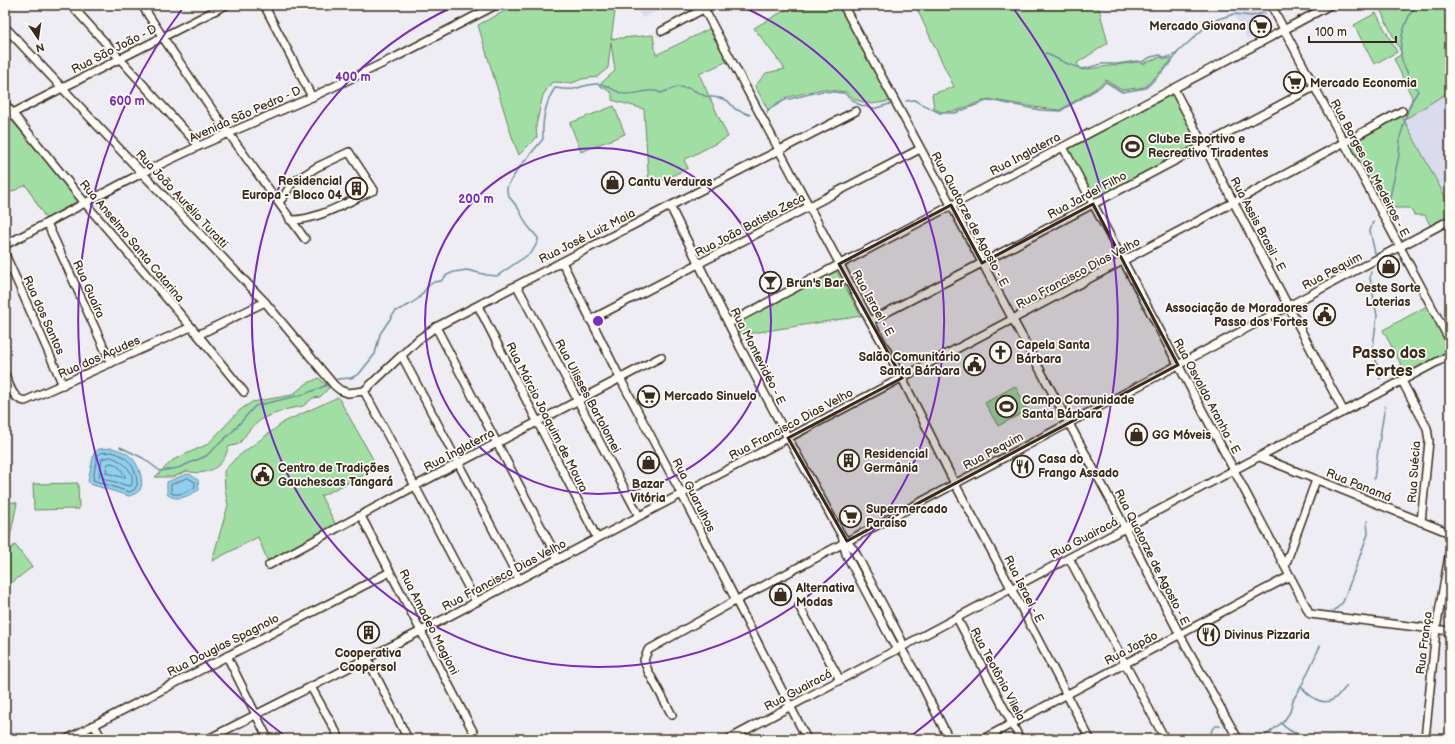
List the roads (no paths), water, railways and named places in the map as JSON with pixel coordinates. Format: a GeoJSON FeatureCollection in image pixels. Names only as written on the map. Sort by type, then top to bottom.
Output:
{"type":"FeatureCollection","features":[{"type":"Feature","properties":{"kind":"street"},"geometry":{"type":"LineString","coordinates":[[71,5],[199,146]]}},
{"type":"Feature","properties":{"kind":"street"},"geometry":{"type":"LineString","coordinates":[[142,5],[162,37],[229,134],[305,239]]}},
{"type":"Feature","properties":{"kind":"street","name":"Rua São João - D"},"geometry":{"type":"LineString","coordinates":[[13,113],[226,5]]}},
{"type":"Feature","properties":{"kind":"street"},"geometry":{"type":"LineString","coordinates":[[264,5],[312,97]]}},
{"type":"Feature","properties":{"kind":"street","name":"Avenida São Pedro - D"},"geometry":{"type":"LineString","coordinates":[[5,245],[142,173],[199,146],[312,97],[396,57],[496,5]]}},
{"type":"Feature","properties":{"kind":"street"},"geometry":{"type":"LineString","coordinates":[[662,31],[703,7],[710,5]]}},
{"type":"Feature","properties":{"kind":"street","name":"Rua Quatorze de Agosto - E"},"geometry":{"type":"LineString","coordinates":[[843,5],[1069,423],[1180,635],[1238,739]]}},
{"type":"Feature","properties":{"kind":"street","name":"Rua Borges de Medeiros - E"},"geometry":{"type":"LineString","coordinates":[[1271,5],[1450,342]]}},
{"type":"Feature","properties":{"kind":"street","name":"Rua Inglaterra"},"geometry":{"type":"LineString","coordinates":[[729,323],[1174,89],[1330,5]]}},
{"type":"Feature","properties":{"kind":"street","name":"Rua Israel - E"},"geometry":{"type":"LineString","coordinates":[[703,7],[839,264],[902,378],[955,484],[1090,739]]}},
{"type":"Feature","properties":{"kind":"street","name":"Rua João Aurélio Turatti"},"geometry":{"type":"LineString","coordinates":[[5,27],[265,302],[334,385],[340,390],[352,393],[364,391]]}},
{"type":"Feature","properties":{"kind":"street","name":"Rua Jardel Filho"},"geometry":{"type":"LineString","coordinates":[[870,321],[1314,87]]}},
{"type":"Feature","properties":{"kind":"street","name":"Rua Assis Brasil - E"},"geometry":{"type":"LineString","coordinates":[[1174,89],[1344,412]]}},
{"type":"Feature","properties":{"kind":"street","name":"Rua Anselmo Santa Catarina"},"geometry":{"type":"LineString","coordinates":[[5,104],[85,203],[198,335],[244,392]]}},
{"type":"Feature","properties":{"kind":"street","name":"Rua Francisco Dias Velho"},"geometry":{"type":"LineString","coordinates":[[208,739],[421,631],[902,378],[1234,202],[1402,110]]}},
{"type":"Feature","properties":{"kind":"street","name":"Rua José Luiz Maia"},"geometry":{"type":"LineString","coordinates":[[364,391],[419,339],[436,327],[856,111]]}},
{"type":"Feature","properties":{"kind":"street","name":"Rua Osvaldo Aranha - E"},"geometry":{"type":"LineString","coordinates":[[1063,147],[1310,614],[1436,629]]}},
{"type":"Feature","properties":{"kind":"street","name":"Rua João Batista Zeca"},"geometry":{"type":"LineString","coordinates":[[590,320],[920,149]]}},
{"type":"Feature","properties":{"kind":"street"},"geometry":{"type":"LineString","coordinates":[[278,202],[284,196],[292,183],[317,167],[350,152],[374,190],[314,216],[300,220],[290,220]]}},
{"type":"Feature","properties":{"kind":"street","name":"Rua Montevidéo - E"},"geometry":{"type":"LineString","coordinates":[[670,206],[740,347],[788,438],[844,540],[854,550],[901,639],[901,648],[917,675],[949,739]]}},
{"type":"Feature","properties":{"kind":"street","name":"Rua Pequim"},"geometry":{"type":"LineString","coordinates":[[672,715],[648,671],[644,660],[648,650],[695,622],[844,540],[955,484],[1450,220]]}},
{"type":"Feature","properties":{"kind":"street","name":"Rua Guaíra"},"geometry":{"type":"LineString","coordinates":[[47,223],[111,364]]}},
{"type":"Feature","properties":{"kind":"street","name":"Rua dos Santos"},"geometry":{"type":"LineString","coordinates":[[5,254],[63,385]]}},
{"type":"Feature","properties":{"kind":"street","name":"Rua Guarulhos"},"geometry":{"type":"LineString","coordinates":[[562,262],[590,320],[807,739]]}},
{"type":"Feature","properties":{"kind":"street","name":"Rua Ulisses Bartolomei"},"geometry":{"type":"LineString","coordinates":[[518,286],[638,516]]}},
{"type":"Feature","properties":{"kind":"street"},"geometry":{"type":"LineString","coordinates":[[198,335],[265,302]]}},
{"type":"Feature","properties":{"kind":"street","name":"Rua Márcio Joaquim de Moura"},"geometry":{"type":"LineString","coordinates":[[478,306],[597,538]]}},
{"type":"Feature","properties":{"kind":"street","name":"Rua dos Açudes"},"geometry":{"type":"LineString","coordinates":[[5,375],[15,397],[25,401],[111,364],[191,327]]}},
{"type":"Feature","properties":{"kind":"street"},"geometry":{"type":"LineString","coordinates":[[436,327],[558,559]]}},
{"type":"Feature","properties":{"kind":"street","name":"Rua Guairacá"},"geometry":{"type":"LineString","coordinates":[[729,739],[1450,355]]}},
{"type":"Feature","properties":{"kind":"street"},"geometry":{"type":"LineString","coordinates":[[402,356],[519,579]]}},
{"type":"Feature","properties":{"kind":"street","name":"Rua Inglaterra"},"geometry":{"type":"LineString","coordinates":[[269,565],[458,463],[661,358]]}},
{"type":"Feature","properties":{"kind":"street","name":"Rua Suécia"},"geometry":{"type":"LineString","coordinates":[[1402,381],[1427,428],[1429,441],[1421,522]]}},
{"type":"Feature","properties":{"kind":"street"},"geometry":{"type":"LineString","coordinates":[[364,391],[476,602]]}},
{"type":"Feature","properties":{"kind":"street","name":"Rua Panamá"},"geometry":{"type":"LineString","coordinates":[[1260,457],[1450,533]]}},
{"type":"Feature","properties":{"kind":"street"},"geometry":{"type":"LineString","coordinates":[[1285,566],[1316,480]]}},
{"type":"Feature","properties":{"kind":"street","name":"Rua Amadeo Magioni"},"geometry":{"type":"LineString","coordinates":[[361,516],[476,737]]}},
{"type":"Feature","properties":{"kind":"street","name":"Rua França"},"geometry":{"type":"LineString","coordinates":[[1426,739],[1436,629],[1450,550]]}},
{"type":"Feature","properties":{"kind":"street"},"geometry":{"type":"LineString","coordinates":[[1069,558],[1165,739]]}},
{"type":"Feature","properties":{"kind":"street","name":"Rua Douglas Spagnolo"},"geometry":{"type":"LineString","coordinates":[[66,739],[390,572]]}},
{"type":"Feature","properties":{"kind":"street","name":"Rua Japão"},"geometry":{"type":"LineString","coordinates":[[983,739],[1290,576]]}},
{"type":"Feature","properties":{"kind":"street"},"geometry":{"type":"LineString","coordinates":[[799,606],[840,680]]}},
{"type":"Feature","properties":{"kind":"street","name":"Rua Teotônio Vilela"},"geometry":{"type":"LineString","coordinates":[[957,618],[1020,739]]}},
{"type":"Feature","properties":{"kind":"street"},"geometry":{"type":"LineString","coordinates":[[1436,629],[1450,631]]}},
{"type":"Feature","properties":{"kind":"street"},"geometry":{"type":"LineString","coordinates":[[226,656],[268,739]]}},
{"type":"Feature","properties":{"kind":"street"},"geometry":{"type":"LineString","coordinates":[[367,658],[408,739]]}},
{"type":"Feature","properties":{"kind":"street"},"geometry":{"type":"LineString","coordinates":[[311,687],[340,739]]}},
{"type":"Feature","properties":{"kind":"street"},"geometry":{"type":"LineString","coordinates":[[94,725],[102,739]]}},
{"type":"Feature","properties":{"kind":"street"},"geometry":{"type":"LineString","coordinates":[[466,739],[476,737]]}},
{"type":"Feature","properties":{"kind":"water"},"geometry":{"type":"Polygon","coordinates":[[[112,448],[130,456],[134,461],[138,468],[142,482],[138,492],[129,496],[90,484],[88,481],[94,453],[99,449],[112,448]]]}},
{"type":"Feature","properties":{"kind":"water"},"geometry":{"type":"Polygon","coordinates":[[[187,474],[198,480],[199,490],[179,498],[171,497],[167,494],[167,482],[187,474]]]}},
{"type":"Feature","properties":{"kind":"waterway"},"geometry":{"type":"LineString","coordinates":[[1284,10],[1312,9],[1322,5]]}},
{"type":"Feature","properties":{"kind":"waterway"},"geometry":{"type":"LineString","coordinates":[[1389,202],[1399,155],[1400,137],[1410,104],[1418,91],[1403,64],[1401,55],[1401,42],[1404,28],[1416,5]]}},
{"type":"Feature","properties":{"kind":"waterway"},"geometry":{"type":"LineString","coordinates":[[906,101],[914,100],[940,113],[955,113],[989,100],[1040,110],[1060,111],[1106,82],[1122,92],[1146,88],[1170,64],[1178,52],[1212,21],[1234,14],[1251,16],[1265,13]]}},
{"type":"Feature","properties":{"kind":"waterway"},"geometry":{"type":"LineString","coordinates":[[1045,53],[1068,64],[1083,69],[1102,64],[1117,64],[1137,61],[1142,62],[1151,57],[1160,55],[1165,58],[1176,54]]}},
{"type":"Feature","properties":{"kind":"waterway"},"geometry":{"type":"LineString","coordinates":[[337,379],[351,378],[359,374],[375,354],[380,334],[396,311],[419,298],[428,286],[434,282],[441,281],[447,275],[454,272],[467,270],[497,276],[532,252],[538,238],[527,225],[518,208],[510,198],[507,192],[507,187],[518,169],[543,139],[545,112],[555,88],[574,89],[589,85],[602,84],[625,94],[648,91],[657,91],[661,93],[677,87],[689,88],[705,96],[720,98],[728,101],[735,109],[750,115]]}},
{"type":"Feature","properties":{"kind":"waterway"},"geometry":{"type":"LineString","coordinates":[[767,113],[768,110],[785,100],[822,91],[844,93],[858,104],[873,109],[893,103]]}},
{"type":"Feature","properties":{"kind":"waterway"},"geometry":{"type":"LineString","coordinates":[[1373,222],[1370,231],[1375,253]]}},
{"type":"Feature","properties":{"kind":"waterway"},"geometry":{"type":"LineString","coordinates":[[1371,272],[1370,278],[1377,316],[1373,346],[1380,379]]}},
{"type":"Feature","properties":{"kind":"waterway"},"geometry":{"type":"LineString","coordinates":[[120,447],[143,458],[160,471],[178,468],[206,456],[233,431],[255,406],[305,394],[327,385]]}},
{"type":"Feature","properties":{"kind":"waterway"},"geometry":{"type":"LineString","coordinates":[[1374,479],[1385,406]]}},
{"type":"Feature","properties":{"kind":"waterway"},"geometry":{"type":"LineString","coordinates":[[1334,611],[1343,602],[1368,534],[1367,521]]}},
{"type":"Feature","properties":{"kind":"waterway"},"geometry":{"type":"LineString","coordinates":[[1261,739],[1284,721],[1290,712],[1293,700],[1301,687],[1320,646]]}},
{"type":"Feature","properties":{"kind":"waterway"},"geometry":{"type":"LineString","coordinates":[[1301,687],[1315,699],[1323,702],[1334,699],[1347,686]]}},
{"type":"Feature","properties":{"kind":"waterway"},"geometry":{"type":"LineString","coordinates":[[1281,723],[1292,732],[1306,736],[1340,739]]}},
{"type":"Feature","properties":{"kind":"waterway"},"geometry":{"type":"LineString","coordinates":[[1210,739],[1212,729],[1216,726],[1221,726]]}},
{"type":"Feature","properties":{"kind":"waterway"},"geometry":{"type":"LineString","coordinates":[[1242,734],[1248,739]]}},
{"type":"Feature","properties":{"kind":"place","name":"Mercado Giovana"},"geometry":{"type":"Point","coordinates":[1261,26]}},
{"type":"Feature","properties":{"kind":"place","name":"Mercado Economia"},"geometry":{"type":"Point","coordinates":[1295,83]}},
{"type":"Feature","properties":{"kind":"place","name":"Clube Esportivo e Recreativo Tiradentes"},"geometry":{"type":"Point","coordinates":[1133,146]}},
{"type":"Feature","properties":{"kind":"place","name":"Cantu Verduras"},"geometry":{"type":"Point","coordinates":[613,182]}},
{"type":"Feature","properties":{"kind":"place","name":"Residencial Europa - Bloco 04"},"geometry":{"type":"Point","coordinates":[357,188]}},
{"type":"Feature","properties":{"kind":"place","name":"Oeste Sorte Loterias"},"geometry":{"type":"Point","coordinates":[1388,267]}},
{"type":"Feature","properties":{"kind":"place","name":"Brun's Bar"},"geometry":{"type":"Point","coordinates":[770,283]}},
{"type":"Feature","properties":{"kind":"place","name":"Associação de Moradores Passo dos Fortes"},"geometry":{"type":"Point","coordinates":[1324,315]}},
{"type":"Feature","properties":{"kind":"place","name":"Capela Santa Bárbara"},"geometry":{"type":"Point","coordinates":[1000,352]}},
{"type":"Feature","properties":{"kind":"place","name":"Salão Comunitário Santa Bárbara"},"geometry":{"type":"Point","coordinates":[975,364]}},
{"type":"Feature","properties":{"kind":"place","name":"Mercado Sinuelo"},"geometry":{"type":"Point","coordinates":[648,396]}},
{"type":"Feature","properties":{"kind":"place","name":"Campo Comunidade Santa Bárbara"},"geometry":{"type":"Point","coordinates":[1007,407]}},
{"type":"Feature","properties":{"kind":"place","name":"GG Móveis"},"geometry":{"type":"Point","coordinates":[1137,435]}},
{"type":"Feature","properties":{"kind":"place","name":"Residencial Germânia"},"geometry":{"type":"Point","coordinates":[849,461]}},
{"type":"Feature","properties":{"kind":"place","name":"Bazar Vitória"},"geometry":{"type":"Point","coordinates":[648,463]}},
{"type":"Feature","properties":{"kind":"place","name":"Casa do Frango Assado"},"geometry":{"type":"Point","coordinates":[1022,466]}},
{"type":"Feature","properties":{"kind":"place","name":"Centro de Tradições Gauchescas Tangará"},"geometry":{"type":"Point","coordinates":[262,475]}},
{"type":"Feature","properties":{"kind":"place","name":"Supermercado Paraíso"},"geometry":{"type":"Point","coordinates":[851,516]}},
{"type":"Feature","properties":{"kind":"place","name":"Alternativa Modas"},"geometry":{"type":"Point","coordinates":[781,595]}},
{"type":"Feature","properties":{"kind":"place","name":"Cooperativa Coopersol"},"geometry":{"type":"Point","coordinates":[368,632]}},
{"type":"Feature","properties":{"kind":"place","name":"Divinus Pizzaria"},"geometry":{"type":"Point","coordinates":[1209,635]}},
{"type":"Feature","properties":{"kind":"district","name":"Passo dos Fortes"},"geometry":{"type":"Point","coordinates":[1389,361]}}]}
